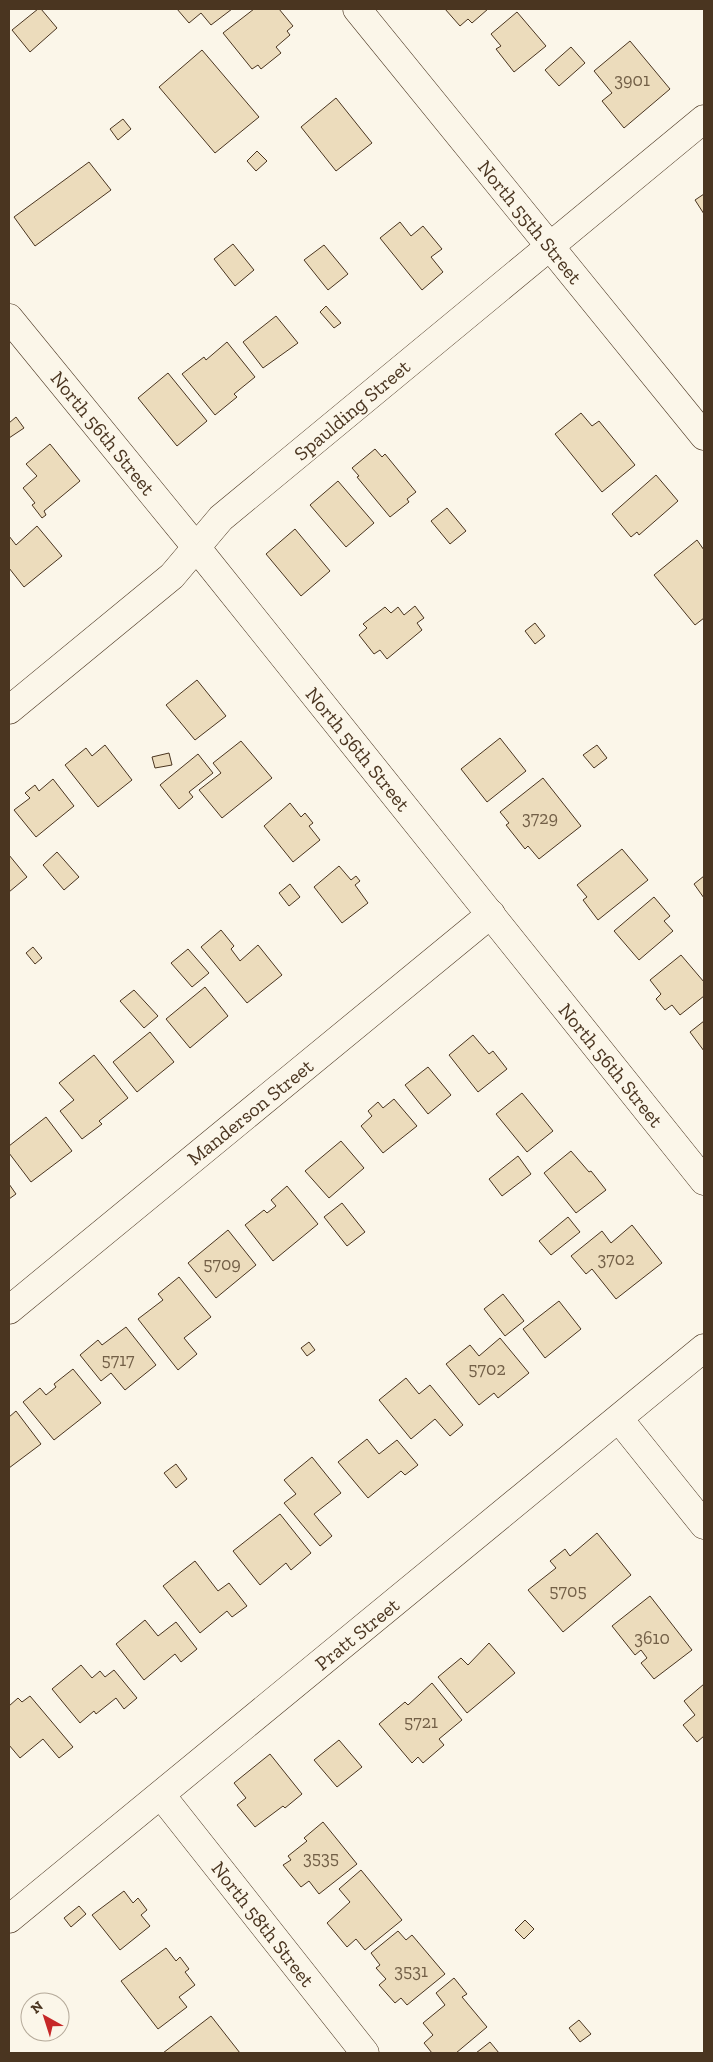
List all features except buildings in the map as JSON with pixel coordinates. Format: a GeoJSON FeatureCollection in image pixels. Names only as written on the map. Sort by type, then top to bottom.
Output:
{"type":"FeatureCollection","features":[{"type":"Feature","properties":{"kind":"street","name":"North 55th Street"},"geometry":{"type":"LineString","coordinates":[[357,9],[704,436]]}},
{"type":"Feature","properties":{"kind":"street","name":"Spaulding Street"},"geometry":{"type":"LineString","coordinates":[[9,710],[172,576],[221,518],[704,119]]}},
{"type":"Feature","properties":{"kind":"street","name":"North 56th Street"},"geometry":{"type":"LineString","coordinates":[[9,318],[491,914],[704,1181]]}},
{"type":"Feature","properties":{"kind":"street","name":"Manderson Street"},"geometry":{"type":"LineString","coordinates":[[9,1310],[491,914]]}},
{"type":"Feature","properties":{"kind":"street","name":"Pratt Street"},"geometry":{"type":"LineString","coordinates":[[9,1919],[704,1348]]}},
{"type":"Feature","properties":{"kind":"street"},"geometry":{"type":"LineString","coordinates":[[619,1419],[704,1525]]}},
{"type":"Feature","properties":{"kind":"street","name":"North 58th Street"},"geometry":{"type":"LineString","coordinates":[[161,1794],[365,2053]]}}]}
